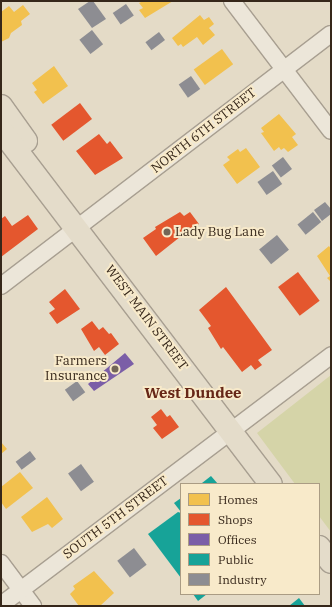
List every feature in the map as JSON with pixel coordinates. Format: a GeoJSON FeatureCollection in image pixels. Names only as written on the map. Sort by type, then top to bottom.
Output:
{"type":"FeatureCollection","features":[{"type":"Feature","properties":{"kind":"main road","name":"WEST MAIN STREET"},"geometry":{"type":"LineString","coordinates":[[1,106],[39,159],[78,228]]}},
{"type":"Feature","properties":{"kind":"main road","name":"WEST MAIN STREET"},"geometry":{"type":"LineString","coordinates":[[1,130],[78,228],[270,483]]}},
{"type":"Feature","properties":{"kind":"main road"},"geometry":{"type":"LineString","coordinates":[[320,548],[331,562]]}},
{"type":"Feature","properties":{"kind":"street"},"geometry":{"type":"LineString","coordinates":[[232,1],[331,131]]}},
{"type":"Feature","properties":{"kind":"street","name":"NORTH 6TH STREET"},"geometry":{"type":"LineString","coordinates":[[1,286],[331,34]]}},
{"type":"Feature","properties":{"kind":"street","name":"SOUTH 5TH STREET"},"geometry":{"type":"LineString","coordinates":[[1,605],[331,355]]}},
{"type":"Feature","properties":{"kind":"street"},"geometry":{"type":"LineString","coordinates":[[1,563],[34,606]]}},
{"type":"Feature","properties":{"kind":"green space"},"geometry":{"type":"Polygon","coordinates":[[[331,375],[331,532],[320,517],[320,483],[294,483],[257,433],[331,375]]]}},
{"type":"Feature","properties":{"kind":"building: Homes"},"geometry":{"type":"Polygon","coordinates":[[[143,1],[173,1],[145,18],[139,10],[143,8],[139,3],[143,1]]]}},
{"type":"Feature","properties":{"kind":"building: Homes"},"geometry":{"type":"Polygon","coordinates":[[[23,5],[30,14],[21,21],[22,25],[11,33],[9,38],[1,42],[1,12],[9,6],[14,12],[23,5]]]}},
{"type":"Feature","properties":{"kind":"building: Homes"},"geometry":{"type":"Polygon","coordinates":[[[200,15],[204,20],[209,17],[214,24],[209,28],[215,35],[203,45],[197,37],[183,47],[181,44],[178,46],[172,38],[200,15]]]}},
{"type":"Feature","properties":{"kind":"building: Homes"},"geometry":{"type":"Polygon","coordinates":[[[222,49],[233,64],[205,85],[194,70],[222,49]]]}},
{"type":"Feature","properties":{"kind":"building: Homes"},"geometry":{"type":"Polygon","coordinates":[[[54,66],[68,86],[43,104],[34,92],[37,90],[32,83],[54,66]]]}},
{"type":"Feature","properties":{"kind":"building: Homes"},"geometry":{"type":"Polygon","coordinates":[[[279,114],[296,134],[292,137],[298,145],[288,152],[284,148],[281,150],[279,147],[274,151],[261,133],[264,132],[261,128],[279,114]]]}},
{"type":"Feature","properties":{"kind":"building: Homes"},"geometry":{"type":"Polygon","coordinates":[[[246,148],[260,167],[237,184],[223,165],[230,160],[227,157],[238,149],[240,152],[246,148]]]}},
{"type":"Feature","properties":{"kind":"building: Homes"},"geometry":{"type":"Polygon","coordinates":[[[329,246],[331,249],[331,282],[327,278],[330,276],[317,256],[329,246]]]}},
{"type":"Feature","properties":{"kind":"building: Homes"},"geometry":{"type":"Polygon","coordinates":[[[1,442],[7,449],[1,454],[1,442]]]}},
{"type":"Feature","properties":{"kind":"building: Homes"},"geometry":{"type":"Polygon","coordinates":[[[20,472],[33,488],[6,509],[1,502],[1,487],[20,472]]]}},
{"type":"Feature","properties":{"kind":"building: Homes"},"geometry":{"type":"Polygon","coordinates":[[[47,497],[63,519],[52,528],[48,524],[32,532],[21,517],[47,497]]]}},
{"type":"Feature","properties":{"kind":"building: Homes"},"geometry":{"type":"Polygon","coordinates":[[[94,571],[114,593],[100,606],[79,606],[70,594],[75,589],[73,586],[94,571]]]}},
{"type":"Feature","properties":{"kind":"building: Shops"},"geometry":{"type":"Polygon","coordinates":[[[80,103],[92,119],[63,141],[51,125],[80,103]]]}},
{"type":"Feature","properties":{"kind":"building: Shops"},"geometry":{"type":"Polygon","coordinates":[[[99,134],[107,144],[110,141],[123,158],[95,175],[76,151],[99,134]]]}},
{"type":"Feature","properties":{"kind":"building: Shops","name":"Lady Bug Lane"},"geometry":{"type":"Polygon","coordinates":[[[180,212],[184,216],[190,212],[199,224],[191,229],[189,227],[178,234],[180,237],[156,256],[143,238],[156,229],[155,227],[180,212]]]}},
{"type":"Feature","properties":{"kind":"building: Shops"},"geometry":{"type":"Polygon","coordinates":[[[28,215],[38,229],[1,257],[1,219],[5,216],[12,226],[28,215]]]}},
{"type":"Feature","properties":{"kind":"building: Shops"},"geometry":{"type":"Polygon","coordinates":[[[298,272],[320,301],[300,316],[278,287],[298,272]]]}},
{"type":"Feature","properties":{"kind":"building: Shops"},"geometry":{"type":"Polygon","coordinates":[[[226,287],[272,350],[258,360],[262,365],[255,370],[251,365],[242,372],[223,347],[221,349],[208,328],[211,326],[199,310],[226,287]]]}},
{"type":"Feature","properties":{"kind":"building: Shops"},"geometry":{"type":"Polygon","coordinates":[[[65,289],[80,309],[57,324],[49,313],[55,309],[49,302],[65,289]]]}},
{"type":"Feature","properties":{"kind":"building: Shops"},"geometry":{"type":"Polygon","coordinates":[[[92,321],[99,330],[103,327],[109,334],[111,333],[119,344],[105,355],[99,347],[94,351],[81,329],[92,321]]]}},
{"type":"Feature","properties":{"kind":"building: Shops"},"geometry":{"type":"Polygon","coordinates":[[[161,409],[167,417],[170,415],[179,427],[162,439],[153,428],[157,425],[151,417],[161,409]]]}},
{"type":"Feature","properties":{"kind":"building: Offices","name":"Farmers Insurance"},"geometry":{"type":"Polygon","coordinates":[[[125,353],[134,364],[94,391],[88,384],[125,353]]]}},
{"type":"Feature","properties":{"kind":"building: Public"},"geometry":{"type":"Polygon","coordinates":[[[211,476],[217,483],[202,483],[211,476]]]}},
{"type":"Feature","properties":{"kind":"building: Public"},"geometry":{"type":"Polygon","coordinates":[[[180,499],[180,511],[174,503],[180,499]]]}},
{"type":"Feature","properties":{"kind":"building: Public"},"geometry":{"type":"Polygon","coordinates":[[[178,512],[180,513],[180,577],[148,534],[178,512]]]}},
{"type":"Feature","properties":{"kind":"building: Public"},"geometry":{"type":"Polygon","coordinates":[[[194,595],[206,595],[198,601],[194,595]]]}},
{"type":"Feature","properties":{"kind":"building: Public"},"geometry":{"type":"Polygon","coordinates":[[[299,598],[305,606],[289,606],[299,598]]]}},
{"type":"Feature","properties":{"kind":"building: Industry"},"geometry":{"type":"Polygon","coordinates":[[[90,1],[93,1],[106,19],[92,28],[78,9],[90,1]]]}},
{"type":"Feature","properties":{"kind":"building: Industry"},"geometry":{"type":"Polygon","coordinates":[[[126,4],[134,16],[121,25],[113,13],[126,4]]]}},
{"type":"Feature","properties":{"kind":"building: Industry"},"geometry":{"type":"Polygon","coordinates":[[[92,30],[103,44],[90,54],[79,40],[92,30]]]}},
{"type":"Feature","properties":{"kind":"building: Industry"},"geometry":{"type":"Polygon","coordinates":[[[159,32],[165,40],[151,50],[145,42],[159,32]]]}},
{"type":"Feature","properties":{"kind":"building: Industry"},"geometry":{"type":"Polygon","coordinates":[[[191,76],[200,89],[188,98],[179,85],[191,76]]]}},
{"type":"Feature","properties":{"kind":"building: Industry"},"geometry":{"type":"Polygon","coordinates":[[[283,157],[292,169],[281,177],[272,165],[283,157]]]}},
{"type":"Feature","properties":{"kind":"building: Industry"},"geometry":{"type":"Polygon","coordinates":[[[273,171],[282,184],[267,195],[257,182],[273,171]]]}},
{"type":"Feature","properties":{"kind":"building: Industry"},"geometry":{"type":"Polygon","coordinates":[[[325,202],[331,209],[331,214],[322,221],[314,210],[325,202]]]}},
{"type":"Feature","properties":{"kind":"building: Industry"},"geometry":{"type":"Polygon","coordinates":[[[313,212],[321,222],[306,235],[297,225],[313,212]]]}},
{"type":"Feature","properties":{"kind":"building: Industry"},"geometry":{"type":"Polygon","coordinates":[[[277,235],[289,250],[271,264],[259,249],[277,235]]]}},
{"type":"Feature","properties":{"kind":"building: Industry"},"geometry":{"type":"Polygon","coordinates":[[[77,381],[85,392],[73,401],[65,390],[77,381]]]}},
{"type":"Feature","properties":{"kind":"building: Industry"},"geometry":{"type":"Polygon","coordinates":[[[30,451],[36,459],[22,470],[16,462],[30,451]]]}},
{"type":"Feature","properties":{"kind":"building: Industry"},"geometry":{"type":"Polygon","coordinates":[[[81,464],[94,482],[81,491],[68,473],[81,464]]]}},
{"type":"Feature","properties":{"kind":"building: Industry"},"geometry":{"type":"Polygon","coordinates":[[[134,548],[147,565],[130,577],[117,561],[134,548]]]}},
{"type":"Feature","properties":{"kind":"place","name":"Lady Bug Lane"},"geometry":{"type":"Point","coordinates":[167,232]}},
{"type":"Feature","properties":{"kind":"place","name":"Farmers Insurance"},"geometry":{"type":"Point","coordinates":[115,369]}},
{"type":"Feature","properties":{"kind":"district","name":"West Dundee"},"geometry":{"type":"Point","coordinates":[193,393]}}]}
